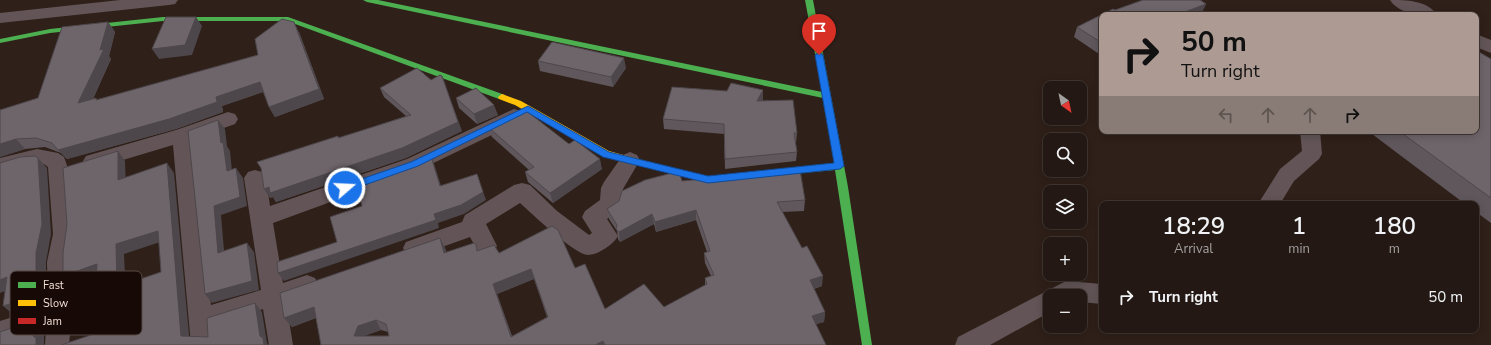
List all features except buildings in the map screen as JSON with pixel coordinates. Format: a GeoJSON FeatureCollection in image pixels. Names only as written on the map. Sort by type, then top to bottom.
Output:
{"type":"FeatureCollection","features":[{"type":"Feature","properties":{"kind":"street"},"geometry":{"type":"LineString","coordinates":[[0,18],[68,5],[169,0]]}},
{"type":"Feature","properties":{"kind":"street"},"geometry":{"type":"LineString","coordinates":[[366,0],[827,96]]}},
{"type":"Feature","properties":{"kind":"street"},"geometry":{"type":"LineString","coordinates":[[809,0],[840,166],[867,345]]}},
{"type":"Feature","properties":{"kind":"street"},"geometry":{"type":"LineString","coordinates":[[1399,0],[1422,12]]}},
{"type":"Feature","properties":{"kind":"street"},"geometry":{"type":"LineString","coordinates":[[0,41],[50,31],[163,19],[288,19],[518,103],[606,154],[708,180],[746,176]]}},
{"type":"Feature","properties":{"kind":"street"},"geometry":{"type":"LineString","coordinates":[[1479,41],[1491,47]]}},
{"type":"Feature","properties":{"kind":"street"},"geometry":{"type":"LineString","coordinates":[[261,218],[414,164],[528,109]]}},
{"type":"Feature","properties":{"kind":"street"},"geometry":{"type":"LineString","coordinates":[[59,171],[182,135],[228,119]]}},
{"type":"Feature","properties":{"kind":"street"},"geometry":{"type":"LineString","coordinates":[[1271,201],[1287,175],[1312,154],[1310,134]]}},
{"type":"Feature","properties":{"kind":"street"},"geometry":{"type":"LineString","coordinates":[[182,135],[203,345]]}},
{"type":"Feature","properties":{"kind":"street"},"geometry":{"type":"LineString","coordinates":[[0,166],[21,159],[37,156],[49,158],[56,162],[59,171],[64,234],[59,262],[59,271]]}},
{"type":"Feature","properties":{"kind":"street"},"geometry":{"type":"LineString","coordinates":[[486,246],[473,221],[522,191],[549,217],[588,246],[607,236],[593,217],[611,204],[612,188],[630,160]]}},
{"type":"Feature","properties":{"kind":"street"},"geometry":{"type":"LineString","coordinates":[[762,174],[840,166]]}},
{"type":"Feature","properties":{"kind":"street"},"geometry":{"type":"LineString","coordinates":[[255,178],[281,345]]}},
{"type":"Feature","properties":{"kind":"street"},"geometry":{"type":"LineString","coordinates":[[393,255],[475,226]]}},
{"type":"Feature","properties":{"kind":"street"},"geometry":{"type":"LineString","coordinates":[[201,319],[326,279]]}},
{"type":"Feature","properties":{"kind":"street"},"geometry":{"type":"LineString","coordinates":[[1087,293],[1099,294]]}},
{"type":"Feature","properties":{"kind":"street"},"geometry":{"type":"LineString","coordinates":[[967,345],[1043,304]]}},
{"type":"Feature","properties":{"kind":"street"},"geometry":{"type":"LineString","coordinates":[[0,332],[10,329]]}},
{"type":"Feature","properties":{"kind":"street"},"geometry":{"type":"LineString","coordinates":[[58,345],[59,335]]}},
{"type":"Feature","properties":{"kind":"traffic: fast"},"geometry":{"type":"LineString","coordinates":[[367,0],[827,96]]}},
{"type":"Feature","properties":{"kind":"traffic: fast"},"geometry":{"type":"LineString","coordinates":[[809,0],[843,187],[867,345]]}},
{"type":"Feature","properties":{"kind":"traffic: fast"},"geometry":{"type":"LineString","coordinates":[[0,41],[50,31],[163,19],[288,19],[502,97]]}},
{"type":"Feature","properties":{"kind":"traffic: fast"},"geometry":{"type":"LineString","coordinates":[[769,173],[839,166]]}},
{"type":"Feature","properties":{"kind":"traffic: slow"},"geometry":{"type":"LineString","coordinates":[[502,97],[518,103],[606,154],[656,167]]}},
{"type":"Feature","properties":{"kind":"traffic: jam"},"geometry":{"type":"LineString","coordinates":[[656,167],[707,180],[733,177]]}},
{"type":"Feature","properties":{"kind":"route"},"geometry":{"type":"LineString","coordinates":[[345,188],[414,164],[528,109],[606,154],[708,180],[840,166],[819,55]]}}]}
